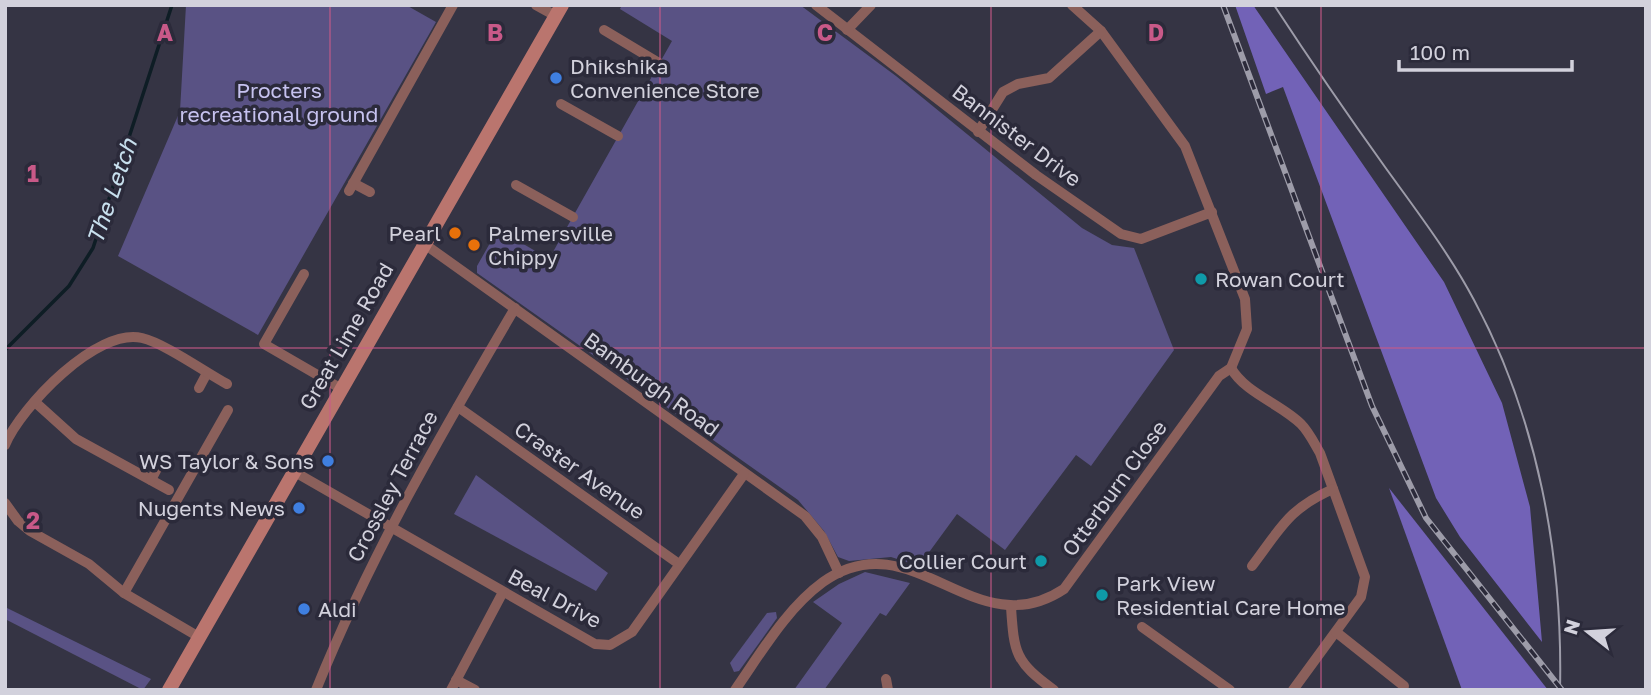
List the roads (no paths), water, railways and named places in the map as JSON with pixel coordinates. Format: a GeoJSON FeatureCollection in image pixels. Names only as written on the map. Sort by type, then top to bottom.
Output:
{"type":"FeatureCollection","features":[{"type":"Feature","properties":{"kind":"main road","name":"Great Lime Road"},"geometry":{"type":"LineString","coordinates":[[169,690],[423,243],[559,11]]}},
{"type":"Feature","properties":{"kind":"street"},"geometry":{"type":"LineString","coordinates":[[370,192],[351,187],[453,5]]}},
{"type":"Feature","properties":{"kind":"street"},"geometry":{"type":"LineString","coordinates":[[536,5],[559,11]]}},
{"type":"Feature","properties":{"kind":"street","name":"Bannister Drive"},"geometry":{"type":"LineString","coordinates":[[816,5],[978,132],[1131,239],[1142,239],[1212,212]]}},
{"type":"Feature","properties":{"kind":"street"},"geometry":{"type":"LineString","coordinates":[[847,30],[871,5]]}},
{"type":"Feature","properties":{"kind":"street"},"geometry":{"type":"LineString","coordinates":[[1072,5],[1101,30],[1185,146],[1247,308],[1247,329],[1231,368],[1240,380],[1300,423],[1320,453],[1365,577],[1361,597],[1293,690]]}},
{"type":"Feature","properties":{"kind":"street"},"geometry":{"type":"LineString","coordinates":[[604,30],[659,62]]}},
{"type":"Feature","properties":{"kind":"street"},"geometry":{"type":"LineString","coordinates":[[978,132],[1003,92],[1018,84],[1049,78],[1101,30]]}},
{"type":"Feature","properties":{"kind":"street"},"geometry":{"type":"LineString","coordinates":[[561,104],[618,136]]}},
{"type":"Feature","properties":{"kind":"street"},"geometry":{"type":"LineString","coordinates":[[516,185],[573,217]]}},
{"type":"Feature","properties":{"kind":"street","name":"Bamburgh Road"},"geometry":{"type":"LineString","coordinates":[[423,243],[805,516],[822,537],[839,573]]}},
{"type":"Feature","properties":{"kind":"street"},"geometry":{"type":"LineString","coordinates":[[304,274],[264,344],[340,388]]}},
{"type":"Feature","properties":{"kind":"street","name":"Crossley Terrace"},"geometry":{"type":"LineString","coordinates":[[316,690],[343,623],[390,527],[515,308]]}},
{"type":"Feature","properties":{"kind":"street"},"geometry":{"type":"LineString","coordinates":[[5,445],[35,402],[84,356],[102,344],[121,338],[144,338],[227,384]]}},
{"type":"Feature","properties":{"kind":"street","name":"Otterburn Close"},"geometry":{"type":"LineString","coordinates":[[839,573],[883,563],[904,567],[999,606],[1034,605],[1064,589],[1219,376],[1231,368]]}},
{"type":"Feature","properties":{"kind":"street"},"geometry":{"type":"LineString","coordinates":[[199,388],[207,373]]}},
{"type":"Feature","properties":{"kind":"street"},"geometry":{"type":"LineString","coordinates":[[35,402],[76,439],[169,490]]}},
{"type":"Feature","properties":{"kind":"street","name":"Craster Avenue"},"geometry":{"type":"LineString","coordinates":[[458,407],[679,564]]}},
{"type":"Feature","properties":{"kind":"street"},"geometry":{"type":"LineString","coordinates":[[124,593],[228,410]]}},
{"type":"Feature","properties":{"kind":"street"},"geometry":{"type":"LineString","coordinates":[[151,480],[160,463]]}},
{"type":"Feature","properties":{"kind":"street","name":"Beal Drive"},"geometry":{"type":"LineString","coordinates":[[293,471],[595,644],[610,645],[632,632],[744,474]]}},
{"type":"Feature","properties":{"kind":"street"},"geometry":{"type":"LineString","coordinates":[[1252,566],[1291,514],[1304,502],[1333,489]]}},
{"type":"Feature","properties":{"kind":"street"},"geometry":{"type":"LineString","coordinates":[[5,503],[18,521],[30,531],[89,564],[124,593],[199,636]]}},
{"type":"Feature","properties":{"kind":"street"},"geometry":{"type":"LineString","coordinates":[[735,690],[790,614],[808,594],[839,573]]}},
{"type":"Feature","properties":{"kind":"street"},"geometry":{"type":"LineString","coordinates":[[475,690],[453,685],[503,592]]}},
{"type":"Feature","properties":{"kind":"street"},"geometry":{"type":"LineString","coordinates":[[1011,607],[1013,647],[1023,664],[1054,690]]}},
{"type":"Feature","properties":{"kind":"street"},"geometry":{"type":"LineString","coordinates":[[1142,627],[1230,690]]}},
{"type":"Feature","properties":{"kind":"street"},"geometry":{"type":"LineString","coordinates":[[1336,632],[1404,686]]}},
{"type":"Feature","properties":{"kind":"waterway","name":"The Letch"},"geometry":{"type":"LineString","coordinates":[[5,350],[69,286],[93,248],[172,5]]}},
{"type":"Feature","properties":{"kind":"tram line"},"geometry":{"type":"LineString","coordinates":[[1274,5],[1443,249],[1474,300],[1496,345],[1515,392],[1542,489],[1557,589],[1560,690]]}},
{"type":"Feature","properties":{"kind":"railway"},"geometry":{"type":"LineString","coordinates":[[1223,5],[1372,406],[1426,518],[1562,690]]}},
{"type":"Feature","properties":{"kind":"place","name":"Dhikshika Convenience Store"},"geometry":{"type":"Point","coordinates":[556,78]}},
{"type":"Feature","properties":{"kind":"place","name":"Pearl"},"geometry":{"type":"Point","coordinates":[455,233]}},
{"type":"Feature","properties":{"kind":"place","name":"Palmersville Chippy"},"geometry":{"type":"Point","coordinates":[474,245]}},
{"type":"Feature","properties":{"kind":"place","name":"Rowan Court"},"geometry":{"type":"Point","coordinates":[1201,279]}},
{"type":"Feature","properties":{"kind":"place","name":"WS Taylor & Sons"},"geometry":{"type":"Point","coordinates":[328,461]}},
{"type":"Feature","properties":{"kind":"place","name":"Nugents News"},"geometry":{"type":"Point","coordinates":[299,508]}},
{"type":"Feature","properties":{"kind":"place","name":"Collier Court"},"geometry":{"type":"Point","coordinates":[1041,561]}},
{"type":"Feature","properties":{"kind":"place","name":"Park View Residential Care Home"},"geometry":{"type":"Point","coordinates":[1102,595]}},
{"type":"Feature","properties":{"kind":"place","name":"Aldi"},"geometry":{"type":"Point","coordinates":[304,609]}},
{"type":"Feature","properties":{"kind":"park label","name":"Procters recreational ground"},"geometry":{"type":"Point","coordinates":[279,102]}}]}
